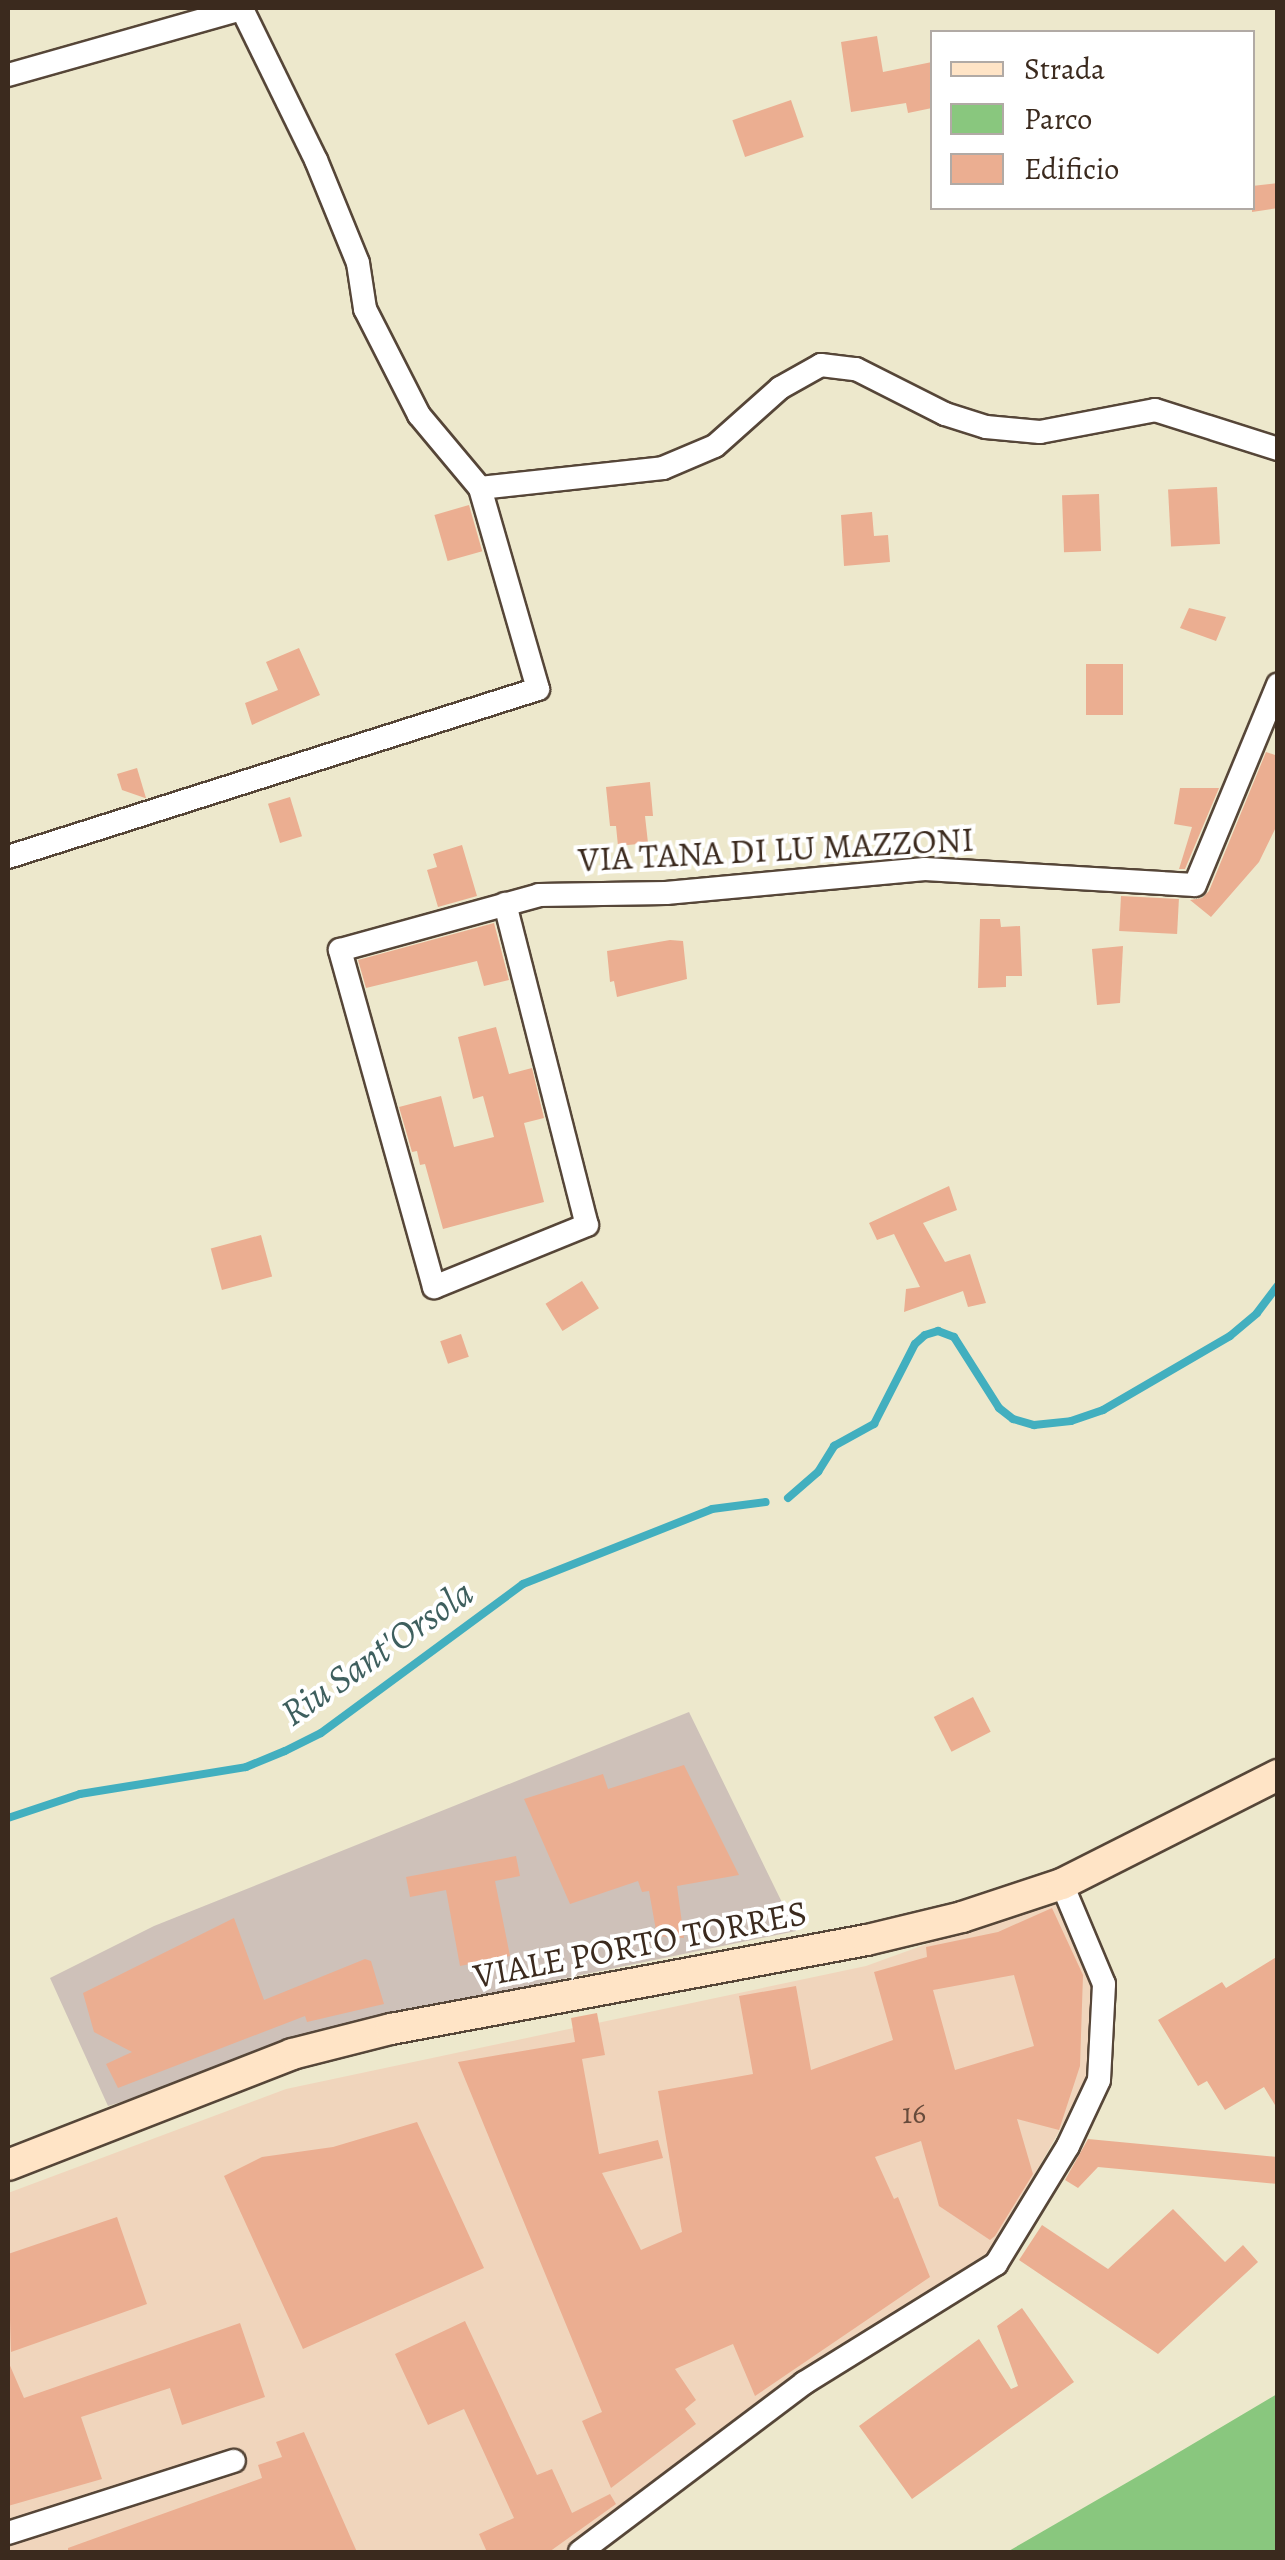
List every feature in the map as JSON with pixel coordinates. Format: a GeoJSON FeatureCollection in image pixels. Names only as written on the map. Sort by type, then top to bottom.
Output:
{"type":"FeatureCollection","features":[{"type":"Feature","properties":{"kind":"main road","name":"VIALE PORTO TORRES"},"geometry":{"type":"LineString","coordinates":[[8,2165],[292,2054],[391,2029],[867,1940],[962,1917],[1062,1884],[1278,1776]]}},
{"type":"Feature","properties":{"kind":"street"},"geometry":{"type":"LineString","coordinates":[[8,74],[242,10],[323,177],[358,263],[365,310],[419,415],[480,488],[538,689],[8,857]]}},
{"type":"Feature","properties":{"kind":"street"},"geometry":{"type":"LineString","coordinates":[[480,488],[663,468],[715,446],[780,388],[821,365],[856,368],[945,414],[986,427],[1040,432],[1155,410],[1278,449]]}},
{"type":"Feature","properties":{"kind":"street","name":"VIA TANA DI LU MAZZONI"},"geometry":{"type":"LineString","coordinates":[[505,904],[587,1225],[434,1288],[344,977],[340,950],[505,904],[538,895],[666,893],[924,869],[1195,885],[1278,684]]}},
{"type":"Feature","properties":{"kind":"street"},"geometry":{"type":"LineString","coordinates":[[580,2552],[804,2382],[996,2264],[1068,2146],[1099,2080],[1104,1984],[1062,1884]]}},
{"type":"Feature","properties":{"kind":"street"},"geometry":{"type":"LineString","coordinates":[[8,2533],[234,2461]]}},
{"type":"Feature","properties":{"kind":"shaded area"},"geometry":{"type":"Polygon","coordinates":[[[689,1712],[796,1931],[440,2004],[108,2106],[50,1978],[154,1926],[689,1712]]]}},
{"type":"Feature","properties":{"kind":"shaded area"},"geometry":{"type":"Polygon","coordinates":[[[1057,1897],[1094,1988],[1088,2080],[992,2250],[798,2375],[570,2552],[8,2552],[8,2193],[286,2089],[866,1966],[1057,1897]]]}},
{"type":"Feature","properties":{"kind":"green space"},"geometry":{"type":"Polygon","coordinates":[[[1277,2394],[1277,2552],[1007,2552],[1154,2467],[1277,2394]]]}},
{"type":"Feature","properties":{"kind":"building"},"geometry":{"type":"Polygon","coordinates":[[[877,36],[883,72],[930,62],[930,108],[908,113],[906,103],[851,112],[841,42],[877,36]]]}},
{"type":"Feature","properties":{"kind":"building"},"geometry":{"type":"Polygon","coordinates":[[[791,100],[804,137],[745,157],[732,120],[791,100]]]}},
{"type":"Feature","properties":{"kind":"building"},"geometry":{"type":"Polygon","coordinates":[[[1278,183],[1278,208],[1252,212],[1255,186],[1278,183]]]}},
{"type":"Feature","properties":{"kind":"building"},"geometry":{"type":"Polygon","coordinates":[[[1217,487],[1220,544],[1171,546],[1168,490],[1217,487]]]}},
{"type":"Feature","properties":{"kind":"building"},"geometry":{"type":"Polygon","coordinates":[[[1099,494],[1101,551],[1064,552],[1062,495],[1099,494]]]}},
{"type":"Feature","properties":{"kind":"building"},"geometry":{"type":"Polygon","coordinates":[[[469,505],[482,551],[448,561],[434,515],[469,505]]]}},
{"type":"Feature","properties":{"kind":"building"},"geometry":{"type":"Polygon","coordinates":[[[872,512],[874,536],[888,535],[890,562],[844,566],[841,515],[872,512]]]}},
{"type":"Feature","properties":{"kind":"building"},"geometry":{"type":"Polygon","coordinates":[[[1189,608],[1226,617],[1216,641],[1180,628],[1189,608]]]}},
{"type":"Feature","properties":{"kind":"building"},"geometry":{"type":"Polygon","coordinates":[[[299,648],[320,695],[252,725],[245,703],[278,690],[266,662],[299,648]]]}},
{"type":"Feature","properties":{"kind":"building"},"geometry":{"type":"Polygon","coordinates":[[[1086,664],[1123,664],[1123,715],[1086,715],[1086,664]]]}},
{"type":"Feature","properties":{"kind":"building"},"geometry":{"type":"Polygon","coordinates":[[[1266,752],[1278,756],[1278,823],[1259,862],[1211,917],[1190,900],[1202,898],[1209,891],[1266,752]]]}},
{"type":"Feature","properties":{"kind":"building"},"geometry":{"type":"Polygon","coordinates":[[[137,768],[146,798],[122,790],[117,774],[137,768]]]}},
{"type":"Feature","properties":{"kind":"building"},"geometry":{"type":"Polygon","coordinates":[[[650,782],[653,816],[645,816],[648,843],[618,846],[616,826],[610,826],[606,787],[650,782]]]}},
{"type":"Feature","properties":{"kind":"building"},"geometry":{"type":"Polygon","coordinates":[[[1180,788],[1219,788],[1185,869],[1179,869],[1192,827],[1174,824],[1180,788]]]}},
{"type":"Feature","properties":{"kind":"building"},"geometry":{"type":"Polygon","coordinates":[[[290,797],[302,836],[280,843],[268,804],[290,797]]]}},
{"type":"Feature","properties":{"kind":"building"},"geometry":{"type":"Polygon","coordinates":[[[462,845],[477,896],[438,907],[427,870],[437,867],[433,854],[462,845]]]}},
{"type":"Feature","properties":{"kind":"building"},"geometry":{"type":"Polygon","coordinates":[[[1121,896],[1179,899],[1177,934],[1119,931],[1121,896]]]}},
{"type":"Feature","properties":{"kind":"building"},"geometry":{"type":"Polygon","coordinates":[[[980,919],[1000,919],[1001,927],[1020,926],[1022,976],[1006,976],[1006,987],[978,988],[980,919]]]}},
{"type":"Feature","properties":{"kind":"building"},"geometry":{"type":"Polygon","coordinates":[[[494,923],[509,980],[484,986],[477,961],[366,988],[358,960],[494,923]]]}},
{"type":"Feature","properties":{"kind":"building"},"geometry":{"type":"Polygon","coordinates":[[[683,941],[687,979],[617,997],[614,981],[610,982],[607,951],[683,941]]]}},
{"type":"Feature","properties":{"kind":"building"},"geometry":{"type":"Polygon","coordinates":[[[1123,946],[1120,1003],[1097,1005],[1092,949],[1123,946]]]}},
{"type":"Feature","properties":{"kind":"building"},"geometry":{"type":"Polygon","coordinates":[[[496,1027],[509,1074],[532,1068],[544,1118],[524,1123],[544,1202],[443,1229],[425,1164],[420,1165],[417,1151],[412,1152],[399,1107],[441,1096],[454,1147],[494,1137],[483,1096],[473,1099],[458,1037],[496,1027]]]}},
{"type":"Feature","properties":{"kind":"building"},"geometry":{"type":"Polygon","coordinates":[[[949,1186],[957,1210],[923,1223],[945,1262],[970,1254],[986,1303],[968,1307],[963,1291],[904,1312],[906,1289],[920,1287],[894,1234],[877,1240],[869,1223],[949,1186]]]}},
{"type":"Feature","properties":{"kind":"building"},"geometry":{"type":"Polygon","coordinates":[[[261,1235],[272,1277],[222,1290],[211,1248],[261,1235]]]}},
{"type":"Feature","properties":{"kind":"building"},"geometry":{"type":"Polygon","coordinates":[[[582,1281],[599,1308],[562,1331],[546,1304],[582,1281]]]}},
{"type":"Feature","properties":{"kind":"building"},"geometry":{"type":"Polygon","coordinates":[[[461,1334],[469,1357],[448,1364],[440,1341],[461,1334]]]}},
{"type":"Feature","properties":{"kind":"building"},"geometry":{"type":"Polygon","coordinates":[[[973,1697],[991,1732],[952,1752],[934,1717],[973,1697]]]}},
{"type":"Feature","properties":{"kind":"building"},"geometry":{"type":"Polygon","coordinates":[[[684,1765],[739,1875],[677,1886],[684,1938],[657,1936],[649,1891],[642,1892],[638,1881],[570,1904],[524,1799],[603,1774],[608,1789],[684,1765]]]}},
{"type":"Feature","properties":{"kind":"building"},"geometry":{"type":"Polygon","coordinates":[[[516,1856],[520,1876],[495,1881],[510,1956],[460,1966],[446,1890],[410,1897],[406,1877],[516,1856]]]}},
{"type":"Feature","properties":{"kind":"building"},"geometry":{"type":"Polygon","coordinates":[[[1052,1908],[1083,1975],[1080,2066],[1059,2130],[1017,2119],[1033,2174],[995,2236],[990,2240],[939,2206],[921,2141],[875,2157],[894,2199],[898,2197],[930,2277],[755,2396],[733,2344],[675,2369],[696,2400],[685,2409],[696,2424],[611,2488],[582,2421],[602,2412],[458,2062],[575,2042],[571,2018],[597,2013],[605,2055],[582,2059],[599,2154],[658,2140],[663,2158],[602,2173],[641,2250],[682,2232],[658,2091],[753,2074],[739,1996],[796,1986],[811,2070],[893,2040],[874,1972],[927,1957],[926,1947],[998,1932],[1052,1908]],[[1014,1975],[933,1990],[955,2070],[1034,2046],[1014,1975]]]}},
{"type":"Feature","properties":{"kind":"building"},"geometry":{"type":"Polygon","coordinates":[[[234,1918],[264,2000],[365,1959],[371,1961],[384,2004],[307,2022],[305,2016],[118,2088],[106,2064],[132,2052],[94,2032],[83,1993],[234,1918]]]}},
{"type":"Feature","properties":{"kind":"building"},"geometry":{"type":"Polygon","coordinates":[[[1278,1956],[1278,2110],[1264,2087],[1225,2110],[1207,2081],[1198,2086],[1158,2020],[1222,1982],[1226,1988],[1278,1956]]]}},
{"type":"Feature","properties":{"kind":"building"},"geometry":{"type":"Polygon","coordinates":[[[417,2122],[484,2268],[303,2349],[224,2176],[262,2157],[333,2147],[417,2122]]]}},
{"type":"Feature","properties":{"kind":"building"},"geometry":{"type":"Polygon","coordinates":[[[1088,2139],[1278,2157],[1278,2184],[1098,2167],[1078,2188],[1065,2180],[1088,2139]]]}},
{"type":"Feature","properties":{"kind":"building"},"geometry":{"type":"Polygon","coordinates":[[[1173,2209],[1225,2262],[1243,2245],[1258,2262],[1158,2354],[1019,2260],[1042,2225],[1108,2269],[1173,2209]]]}},
{"type":"Feature","properties":{"kind":"building"},"geometry":{"type":"Polygon","coordinates":[[[117,2217],[147,2304],[11,2352],[8,2254],[117,2217]]]}},
{"type":"Feature","properties":{"kind":"building"},"geometry":{"type":"Polygon","coordinates":[[[1022,2308],[1074,2382],[912,2499],[859,2426],[979,2339],[1011,2389],[1018,2386],[997,2326],[1022,2308]]]}},
{"type":"Feature","properties":{"kind":"building"},"geometry":{"type":"Polygon","coordinates":[[[465,2321],[537,2475],[552,2469],[572,2513],[610,2494],[616,2504],[549,2552],[487,2552],[479,2534],[514,2518],[464,2409],[428,2425],[395,2354],[465,2321]]]}},
{"type":"Feature","properties":{"kind":"building"},"geometry":{"type":"Polygon","coordinates":[[[240,2323],[265,2397],[182,2425],[170,2388],[81,2417],[102,2479],[8,2506],[8,2361],[24,2398],[240,2323]]]}},
{"type":"Feature","properties":{"kind":"building"},"geometry":{"type":"Polygon","coordinates":[[[304,2432],[357,2552],[68,2552],[68,2548],[262,2478],[258,2465],[282,2457],[276,2442],[304,2432]]]}},
{"type":"Feature","properties":{"kind":"waterway","name":"Riu Sant'Orsola"},"geometry":{"type":"LineString","coordinates":[[788,1498],[818,1472],[834,1446],[874,1424],[915,1344],[925,1335],[938,1331],[954,1337],[999,1408],[1013,1419],[1034,1425],[1071,1421],[1103,1410],[1230,1336],[1257,1313],[1278,1285]]}},
{"type":"Feature","properties":{"kind":"waterway","name":"Riu Sant'Orsola"},"geometry":{"type":"LineString","coordinates":[[8,1818],[80,1794],[246,1767],[285,1751],[321,1733],[523,1584],[712,1509],[766,1502]]}}]}
